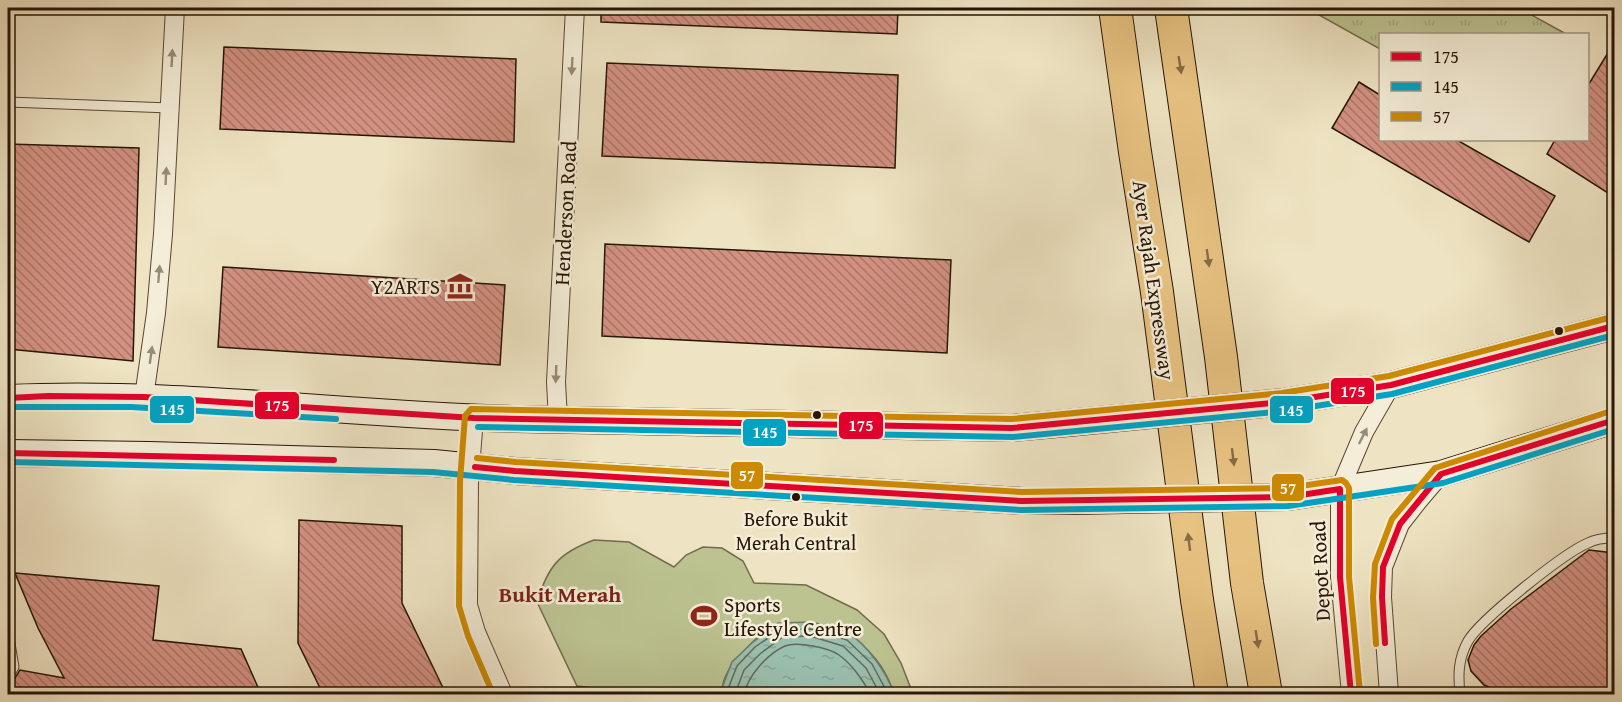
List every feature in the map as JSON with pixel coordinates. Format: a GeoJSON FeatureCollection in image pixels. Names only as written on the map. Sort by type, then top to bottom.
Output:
{"type":"FeatureCollection","features":[{"type":"Feature","properties":{"kind":"highway","name":"Ayer Rajah Expressway"},"geometry":{"type":"LineString","coordinates":[[1115,8],[1157,292],[1197,600],[1212,694]]}},
{"type":"Feature","properties":{"kind":"highway"},"geometry":{"type":"LineString","coordinates":[[1171,8],[1221,357],[1247,583],[1266,694]]}},
{"type":"Feature","properties":{"kind":"main road"},"geometry":{"type":"LineString","coordinates":[[8,398],[144,397],[474,418],[1012,428],[1283,402],[1391,385],[1614,326]]}},
{"type":"Feature","properties":{"kind":"main road"},"geometry":{"type":"LineString","coordinates":[[8,453],[434,463],[515,471],[1022,501],[1288,497],[1441,474],[1614,420]]}},
{"type":"Feature","properties":{"kind":"street"},"geometry":{"type":"LineString","coordinates":[[144,397],[156,313],[175,8]]}},
{"type":"Feature","properties":{"kind":"street","name":"Henderson Road"},"geometry":{"type":"LineString","coordinates":[[558,419],[556,382],[575,8]]}},
{"type":"Feature","properties":{"kind":"street","name":"Depot Road"},"geometry":{"type":"LineString","coordinates":[[1352,694],[1340,577],[1340,489],[1360,441],[1391,385]]}},
{"type":"Feature","properties":{"kind":"street"},"geometry":{"type":"LineString","coordinates":[[474,418],[470,466],[468,605],[476,632],[503,694]]}},
{"type":"Feature","properties":{"kind":"street"},"geometry":{"type":"LineString","coordinates":[[1389,694],[1382,597],[1383,567],[1401,524],[1441,474]]}},
{"type":"Feature","properties":{"kind":"lane"},"geometry":{"type":"LineString","coordinates":[[8,102],[170,108]]}},
{"type":"Feature","properties":{"kind":"lane"},"geometry":{"type":"LineString","coordinates":[[1460,694],[1457,669],[1468,641],[1486,619],[1567,555],[1588,542],[1614,537]]}},
{"type":"Feature","properties":{"kind":"lane"},"geometry":{"type":"LineString","coordinates":[[8,632],[14,667],[8,676]]}},
{"type":"Feature","properties":{"kind":"green space"},"geometry":{"type":"Polygon","coordinates":[[[1311,8],[1519,8],[1564,33],[1379,33],[1379,48],[1310,10],[1311,8]]]}},
{"type":"Feature","properties":{"kind":"green space","name":"Sports Lifestyle Centre"},"geometry":{"type":"Polygon","coordinates":[[[594,540],[629,542],[674,567],[686,555],[703,547],[722,548],[743,561],[754,583],[806,585],[857,610],[884,634],[901,663],[913,694],[894,694],[880,665],[858,642],[831,628],[799,623],[778,624],[755,640],[728,671],[723,682],[722,694],[621,694],[619,691],[577,686],[537,602],[556,562],[572,550],[594,540]]]}},
{"type":"Feature","properties":{"kind":"water"},"geometry":{"type":"Polygon","coordinates":[[[812,622],[841,630],[863,645],[887,678],[894,694],[722,694],[732,662],[752,643],[778,623],[812,622]]]}},
{"type":"Feature","properties":{"kind":"building"},"geometry":{"type":"Polygon","coordinates":[[[601,8],[898,8],[897,34],[601,22],[601,8]]]}},
{"type":"Feature","properties":{"kind":"building"},"geometry":{"type":"Polygon","coordinates":[[[1614,43],[1614,197],[1547,154],[1554,141],[1589,141],[1589,84],[1614,43]]]}},
{"type":"Feature","properties":{"kind":"building"},"geometry":{"type":"Polygon","coordinates":[[[224,47],[516,59],[514,142],[220,129],[224,47]]]}},
{"type":"Feature","properties":{"kind":"building"},"geometry":{"type":"Polygon","coordinates":[[[607,63],[898,75],[895,168],[602,156],[607,63]]]}},
{"type":"Feature","properties":{"kind":"building"},"geometry":{"type":"Polygon","coordinates":[[[1359,82],[1379,94],[1379,141],[1459,141],[1555,196],[1529,242],[1332,128],[1359,82]]]}},
{"type":"Feature","properties":{"kind":"building"},"geometry":{"type":"Polygon","coordinates":[[[8,144],[139,148],[133,361],[8,349],[8,144]]]}},
{"type":"Feature","properties":{"kind":"building"},"geometry":{"type":"Polygon","coordinates":[[[605,244],[951,260],[947,353],[602,336],[605,244]]]}},
{"type":"Feature","properties":{"kind":"building"},"geometry":{"type":"Polygon","coordinates":[[[223,267],[505,285],[500,365],[218,347],[223,267]]]}},
{"type":"Feature","properties":{"kind":"building"},"geometry":{"type":"Polygon","coordinates":[[[299,520],[402,526],[402,603],[446,694],[323,694],[298,643],[299,520]]]}},
{"type":"Feature","properties":{"kind":"building"},"geometry":{"type":"Polygon","coordinates":[[[1589,550],[1614,553],[1614,694],[1505,694],[1484,685],[1471,671],[1468,660],[1474,645],[1481,636],[1511,609],[1589,550]]]}},
{"type":"Feature","properties":{"kind":"building"},"geometry":{"type":"Polygon","coordinates":[[[15,573],[159,586],[153,640],[241,649],[261,694],[8,694],[8,689],[20,670],[64,678],[38,628],[15,573]]]}},
{"type":"Feature","properties":{"kind":"transit line","name":"57"},"geometry":{"type":"LineString","coordinates":[[493,694],[468,636],[459,606],[460,481],[465,416],[471,409],[1012,419],[1282,393],[1389,376],[1612,317]]}},
{"type":"Feature","properties":{"kind":"transit line","name":"175"},"geometry":{"type":"LineString","coordinates":[[8,398],[144,397],[474,418],[1012,428],[1283,402],[1391,385],[1614,326]]}},
{"type":"Feature","properties":{"kind":"transit line","name":"145"},"geometry":{"type":"LineString","coordinates":[[478,427],[1013,437],[1284,411],[1392,394],[1614,335]]}},
{"type":"Feature","properties":{"kind":"transit line","name":"145"},"geometry":{"type":"LineString","coordinates":[[8,407],[131,407],[336,419]]}},
{"type":"Feature","properties":{"kind":"transit line","name":"57"},"geometry":{"type":"LineString","coordinates":[[1376,644],[1373,598],[1375,564],[1392,519],[1435,468],[1611,411]]}},
{"type":"Feature","properties":{"kind":"transit line","name":"175"},"geometry":{"type":"LineString","coordinates":[[1385,643],[1383,567],[1400,524],[1441,474],[1614,420]]}},
{"type":"Feature","properties":{"kind":"transit line","name":"145"},"geometry":{"type":"LineString","coordinates":[[8,462],[433,472],[514,480],[1021,510],[1288,506],[1443,483],[1614,429]]}},
{"type":"Feature","properties":{"kind":"transit line","name":"175"},"geometry":{"type":"LineString","coordinates":[[8,453],[334,460]]}},
{"type":"Feature","properties":{"kind":"transit line","name":"57"},"geometry":{"type":"LineString","coordinates":[[477,458],[1022,492],[1287,488],[1342,480],[1349,488],[1349,577],[1360,693]]}},
{"type":"Feature","properties":{"kind":"transit line","name":"175"},"geometry":{"type":"LineString","coordinates":[[475,467],[1022,501],[1288,497],[1340,489],[1340,577],[1351,694]]}},
{"type":"Feature","properties":{"kind":"place","name":"Y2ARTS"},"geometry":{"type":"Point","coordinates":[460,286]}},
{"type":"Feature","properties":{"kind":"place","name":"Before Bukit Merah Central"},"geometry":{"type":"Point","coordinates":[796,497]}},
{"type":"Feature","properties":{"kind":"place","name":"Sports Lifestyle Centre"},"geometry":{"type":"Point","coordinates":[704,616]}},
{"type":"Feature","properties":{"kind":"district","name":"Bukit Merah"},"geometry":{"type":"Point","coordinates":[560,594]}}]}
